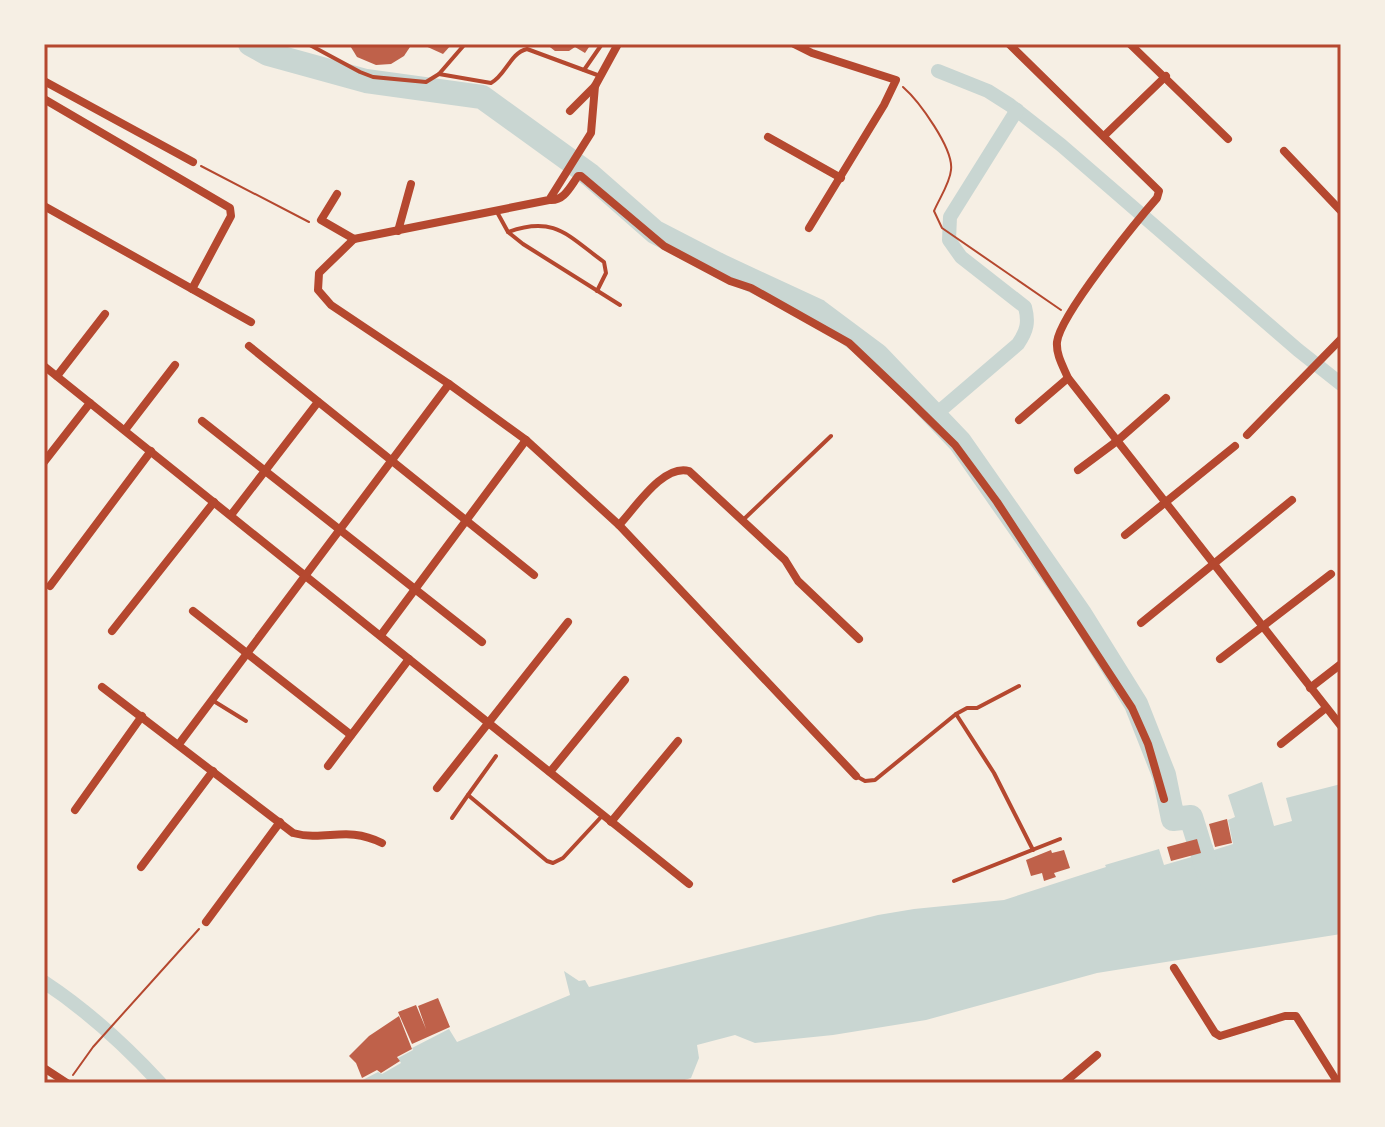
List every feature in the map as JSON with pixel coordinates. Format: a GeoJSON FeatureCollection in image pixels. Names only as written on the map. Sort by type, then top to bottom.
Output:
{"type":"FeatureCollection","features":[{"type":"Feature","properties":{"kind":"street"},"geometry":{"type":"LineString","coordinates":[[570,111],[595,86],[618,44]]}},
{"type":"Feature","properties":{"kind":"street"},"geometry":{"type":"LineString","coordinates":[[794,44],[812,53],[896,80],[809,228]]}},
{"type":"Feature","properties":{"kind":"street"},"geometry":{"type":"LineString","coordinates":[[1009,44],[1159,191],[1157,198],[1069,315],[1057,345],[1068,378],[1341,726]]}},
{"type":"Feature","properties":{"kind":"street"},"geometry":{"type":"LineString","coordinates":[[1130,44],[1228,139]]}},
{"type":"Feature","properties":{"kind":"street"},"geometry":{"type":"LineString","coordinates":[[1104,136],[1166,76]]}},
{"type":"Feature","properties":{"kind":"street"},"geometry":{"type":"LineString","coordinates":[[44,81],[193,162]]}},
{"type":"Feature","properties":{"kind":"street"},"geometry":{"type":"LineString","coordinates":[[551,199],[591,133],[595,86]]}},
{"type":"Feature","properties":{"kind":"street"},"geometry":{"type":"LineString","coordinates":[[44,99],[230,208],[231,216],[192,289]]}},
{"type":"Feature","properties":{"kind":"street"},"geometry":{"type":"LineString","coordinates":[[768,137],[841,178]]}},
{"type":"Feature","properties":{"kind":"street"},"geometry":{"type":"LineString","coordinates":[[1284,151],[1341,211]]}},
{"type":"Feature","properties":{"kind":"street"},"geometry":{"type":"LineString","coordinates":[[856,776],[619,525],[526,440],[321,297],[318,290],[319,273],[354,239],[557,200],[581,176],[664,246],[730,281],[751,288],[849,343],[955,445],[997,502],[1132,708],[1148,744],[1164,799]]}},
{"type":"Feature","properties":{"kind":"street"},"geometry":{"type":"LineString","coordinates":[[398,231],[411,184]]}},
{"type":"Feature","properties":{"kind":"street"},"geometry":{"type":"LineString","coordinates":[[337,194],[321,220],[354,239]]}},
{"type":"Feature","properties":{"kind":"street"},"geometry":{"type":"LineString","coordinates":[[44,206],[251,322]]}},
{"type":"Feature","properties":{"kind":"street"},"geometry":{"type":"LineString","coordinates":[[57,376],[105,314]]}},
{"type":"Feature","properties":{"kind":"street"},"geometry":{"type":"LineString","coordinates":[[1247,435],[1341,339]]}},
{"type":"Feature","properties":{"kind":"street"},"geometry":{"type":"LineString","coordinates":[[249,346],[534,575]]}},
{"type":"Feature","properties":{"kind":"street"},"geometry":{"type":"LineString","coordinates":[[125,430],[175,365]]}},
{"type":"Feature","properties":{"kind":"street"},"geometry":{"type":"LineString","coordinates":[[44,366],[689,884]]}},
{"type":"Feature","properties":{"kind":"street"},"geometry":{"type":"LineString","coordinates":[[1019,420],[1068,378]]}},
{"type":"Feature","properties":{"kind":"street"},"geometry":{"type":"LineString","coordinates":[[179,744],[449,384]]}},
{"type":"Feature","properties":{"kind":"street"},"geometry":{"type":"LineString","coordinates":[[1078,470],[1166,398]]}},
{"type":"Feature","properties":{"kind":"street"},"geometry":{"type":"LineString","coordinates":[[231,515],[318,402]]}},
{"type":"Feature","properties":{"kind":"street"},"geometry":{"type":"LineString","coordinates":[[44,462],[90,403]]}},
{"type":"Feature","properties":{"kind":"street"},"geometry":{"type":"LineString","coordinates":[[202,421],[482,642]]}},
{"type":"Feature","properties":{"kind":"street"},"geometry":{"type":"LineString","coordinates":[[381,635],[526,440]]}},
{"type":"Feature","properties":{"kind":"street"},"geometry":{"type":"LineString","coordinates":[[44,443],[53,450]]}},
{"type":"Feature","properties":{"kind":"street"},"geometry":{"type":"LineString","coordinates":[[1125,535],[1235,446]]}},
{"type":"Feature","properties":{"kind":"street"},"geometry":{"type":"LineString","coordinates":[[50,586],[151,451]]}},
{"type":"Feature","properties":{"kind":"street"},"geometry":{"type":"LineString","coordinates":[[619,525],[661,479],[674,470],[689,471],[785,560],[798,581],[859,639]]}},
{"type":"Feature","properties":{"kind":"street"},"geometry":{"type":"LineString","coordinates":[[1141,623],[1292,500]]}},
{"type":"Feature","properties":{"kind":"street"},"geometry":{"type":"LineString","coordinates":[[112,631],[214,502]]}},
{"type":"Feature","properties":{"kind":"street"},"geometry":{"type":"LineString","coordinates":[[1220,659],[1331,574]]}},
{"type":"Feature","properties":{"kind":"street"},"geometry":{"type":"LineString","coordinates":[[193,611],[351,735]]}},
{"type":"Feature","properties":{"kind":"street"},"geometry":{"type":"LineString","coordinates":[[437,788],[568,622]]}},
{"type":"Feature","properties":{"kind":"street"},"geometry":{"type":"LineString","coordinates":[[328,766],[409,659]]}},
{"type":"Feature","properties":{"kind":"street"},"geometry":{"type":"LineString","coordinates":[[1310,688],[1341,664]]}},
{"type":"Feature","properties":{"kind":"street"},"geometry":{"type":"LineString","coordinates":[[550,772],[625,680]]}},
{"type":"Feature","properties":{"kind":"street"},"geometry":{"type":"LineString","coordinates":[[102,687],[293,833],[359,834],[382,843]]}},
{"type":"Feature","properties":{"kind":"street"},"geometry":{"type":"LineString","coordinates":[[1281,744],[1326,708]]}},
{"type":"Feature","properties":{"kind":"street"},"geometry":{"type":"LineString","coordinates":[[75,810],[142,716]]}},
{"type":"Feature","properties":{"kind":"street"},"geometry":{"type":"LineString","coordinates":[[607,819],[678,741]]}},
{"type":"Feature","properties":{"kind":"street"},"geometry":{"type":"LineString","coordinates":[[141,867],[213,771]]}},
{"type":"Feature","properties":{"kind":"street"},"geometry":{"type":"LineString","coordinates":[[206,922],[280,822]]}},
{"type":"Feature","properties":{"kind":"street"},"geometry":{"type":"LineString","coordinates":[[1174,968],[1215,1033],[1220,1036],[1285,1016],[1296,1016],[1338,1083]]}},
{"type":"Feature","properties":{"kind":"street"},"geometry":{"type":"LineString","coordinates":[[1064,1083],[1097,1055]]}},
{"type":"Feature","properties":{"kind":"street"},"geometry":{"type":"LineString","coordinates":[[44,1068],[67,1083]]}},
{"type":"Feature","properties":{"kind":"lane"},"geometry":{"type":"LineString","coordinates":[[308,44],[373,77],[426,82],[439,74],[465,44]]}},
{"type":"Feature","properties":{"kind":"lane"},"geometry":{"type":"LineString","coordinates":[[584,70],[602,44]]}},
{"type":"Feature","properties":{"kind":"lane"},"geometry":{"type":"LineString","coordinates":[[439,74],[491,83],[498,79],[517,54],[527,49],[600,76]]}},
{"type":"Feature","properties":{"kind":"lane"},"geometry":{"type":"LineString","coordinates":[[497,212],[508,232],[620,305]]}},
{"type":"Feature","properties":{"kind":"lane"},"geometry":{"type":"LineString","coordinates":[[508,232],[542,224],[564,233],[604,262],[606,273],[597,291]]}},
{"type":"Feature","properties":{"kind":"lane"},"geometry":{"type":"LineString","coordinates":[[743,520],[831,436]]}},
{"type":"Feature","properties":{"kind":"lane"},"geometry":{"type":"LineString","coordinates":[[856,776],[865,781],[875,780],[956,714],[967,708],[977,708],[1019,686]]}},
{"type":"Feature","properties":{"kind":"lane"},"geometry":{"type":"LineString","coordinates":[[212,700],[246,721]]}},
{"type":"Feature","properties":{"kind":"lane"},"geometry":{"type":"LineString","coordinates":[[956,714],[994,773],[1033,850]]}},
{"type":"Feature","properties":{"kind":"lane"},"geometry":{"type":"LineString","coordinates":[[452,818],[496,756]]}},
{"type":"Feature","properties":{"kind":"lane"},"geometry":{"type":"LineString","coordinates":[[468,795],[553,863],[563,858],[607,819]]}},
{"type":"Feature","properties":{"kind":"lane"},"geometry":{"type":"LineString","coordinates":[[954,881],[1060,839]]}},
{"type":"Feature","properties":{"kind":"path"},"geometry":{"type":"LineString","coordinates":[[896,80],[912,95],[949,151],[951,170],[934,211],[942,228],[1069,315]]}},
{"type":"Feature","properties":{"kind":"path"},"geometry":{"type":"LineString","coordinates":[[193,162],[311,223]]}},
{"type":"Feature","properties":{"kind":"path"},"geometry":{"type":"LineString","coordinates":[[67,1083],[93,1047],[206,922]]}},
{"type":"Feature","properties":{"kind":"shaded area"},"geometry":{"type":"Polygon","coordinates":[[[1262,782],[1274,826],[1292,821],[1286,798],[1341,784],[1341,934],[1097,973],[926,1020],[833,1035],[755,1043],[735,1035],[697,1045],[699,1058],[691,1078],[675,1083],[357,1083],[401,1063],[398,1058],[412,1048],[449,1029],[457,1042],[570,995],[564,971],[579,981],[585,980],[589,987],[878,915],[1004,900],[1159,849],[1164,865],[1202,854],[1201,848],[1212,844],[1214,850],[1233,844],[1228,820],[1235,817],[1228,795],[1262,782]]]}},
{"type":"Feature","properties":{"kind":"building"},"geometry":{"type":"Polygon","coordinates":[[[349,44],[412,44],[404,56],[391,64],[376,65],[357,57],[349,44]]]}},
{"type":"Feature","properties":{"kind":"building"},"geometry":{"type":"Polygon","coordinates":[[[421,44],[452,44],[443,54],[421,44]]]}},
{"type":"Feature","properties":{"kind":"building"},"geometry":{"type":"Polygon","coordinates":[[[546,44],[591,44],[585,53],[575,47],[569,51],[555,51],[546,44]]]}},
{"type":"Feature","properties":{"kind":"building"},"geometry":{"type":"Polygon","coordinates":[[[1227,819],[1232,843],[1215,847],[1209,824],[1227,819]]]}},
{"type":"Feature","properties":{"kind":"building"},"geometry":{"type":"Polygon","coordinates":[[[1197,839],[1201,853],[1171,861],[1167,847],[1197,839]]]}},
{"type":"Feature","properties":{"kind":"building"},"geometry":{"type":"Polygon","coordinates":[[[1051,850],[1052,853],[1064,850],[1070,868],[1054,873],[1056,877],[1044,881],[1042,873],[1031,876],[1026,860],[1051,850]]]}},
{"type":"Feature","properties":{"kind":"building"},"geometry":{"type":"Polygon","coordinates":[[[438,998],[450,1027],[412,1044],[398,1012],[416,1005],[426,1029],[418,1006],[438,998]]]}},
{"type":"Feature","properties":{"kind":"building"},"geometry":{"type":"Polygon","coordinates":[[[399,1016],[412,1049],[397,1057],[400,1061],[381,1073],[377,1070],[362,1078],[356,1063],[349,1056],[369,1036],[399,1016]]]}},
{"type":"Feature","properties":{"kind":"waterway"},"geometry":{"type":"LineString","coordinates":[[250,44],[268,54],[366,81],[482,97],[590,175],[655,232],[818,311],[877,355],[960,442],[1080,614],[1136,704],[1164,775],[1173,819],[1191,817],[1210,878]]}},
{"type":"Feature","properties":{"kind":"waterway"},"geometry":{"type":"LineString","coordinates":[[938,71],[988,91],[1010,105],[1341,384]]}},
{"type":"Feature","properties":{"kind":"waterway"},"geometry":{"type":"LineString","coordinates":[[935,415],[1018,344],[1025,331],[1025,307],[961,257],[949,240],[950,217],[1017,110]]}},
{"type":"Feature","properties":{"kind":"waterway"},"geometry":{"type":"LineString","coordinates":[[44,982],[105,1029],[160,1083]]}}]}
